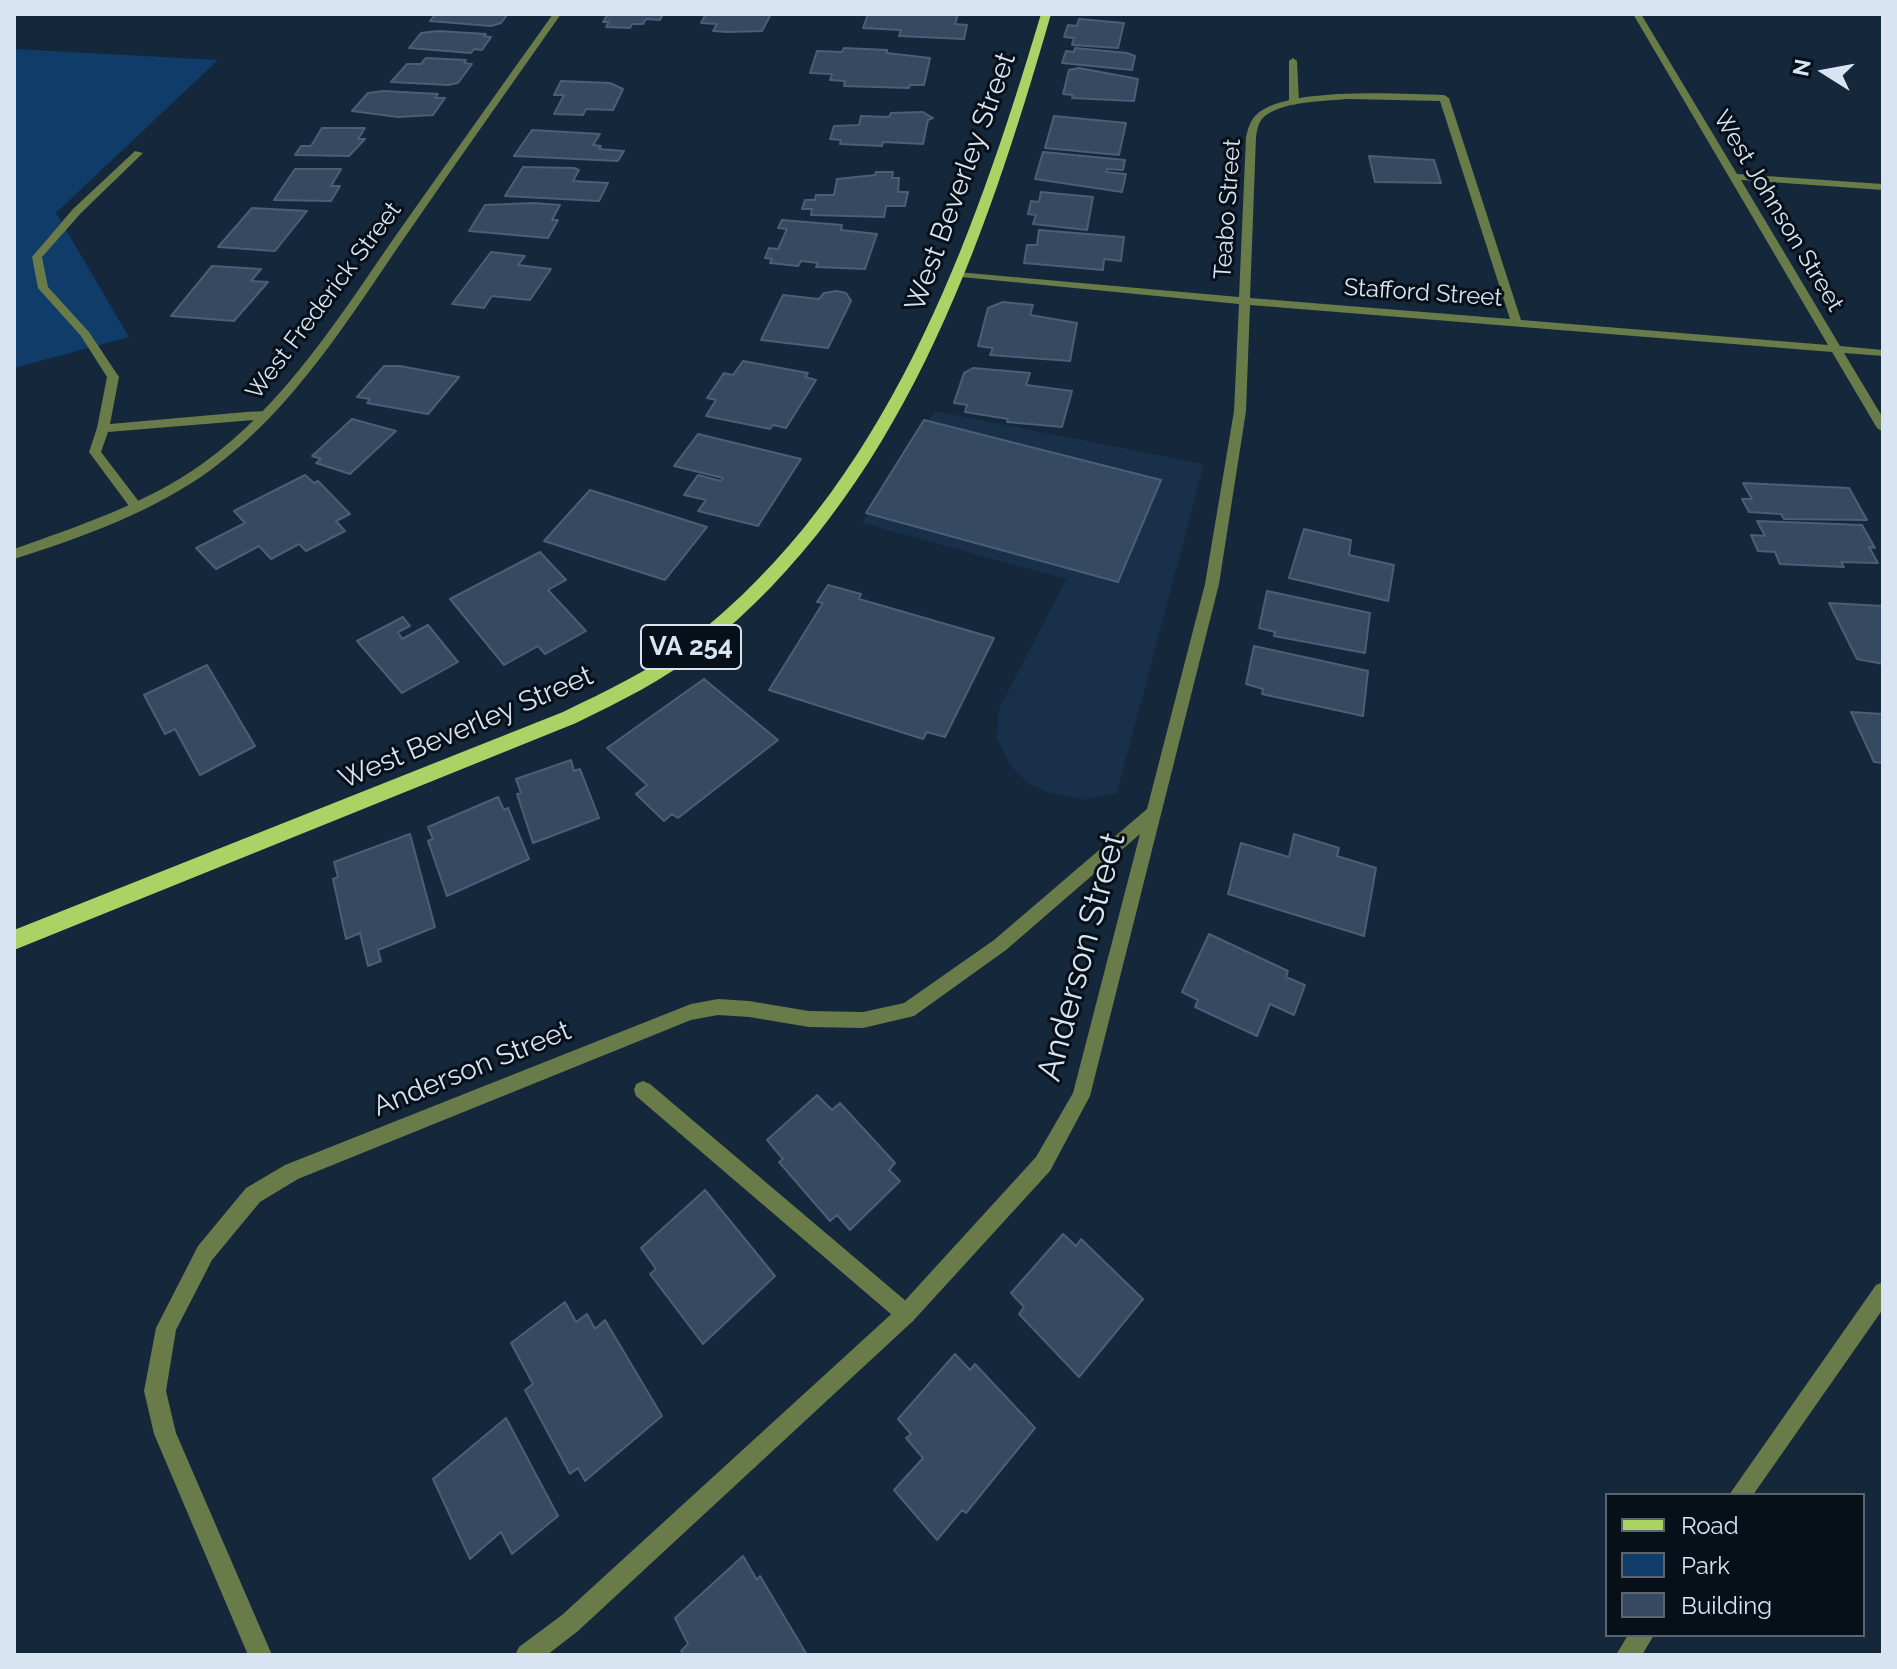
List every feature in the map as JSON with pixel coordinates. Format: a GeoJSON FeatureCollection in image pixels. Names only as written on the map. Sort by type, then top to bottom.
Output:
{"type":"FeatureCollection","features":[{"type":"Feature","properties":{"kind":"main road","name":"West Beverley Street"},"geometry":{"type":"LineString","coordinates":[[14,940],[557,724],[668,663],[728,619],[788,558],[825,510],[913,379],[961,274],[1002,159],[1046,14]]}},
{"type":"Feature","properties":{"kind":"street","name":"West Frederick Street"},"geometry":{"type":"LineString","coordinates":[[14,554],[137,507],[204,468],[266,415],[324,344],[557,14]]}},
{"type":"Feature","properties":{"kind":"street","name":"West Johnson Street"},"geometry":{"type":"LineString","coordinates":[[1637,14],[1883,428]]}},
{"type":"Feature","properties":{"kind":"street"},"geometry":{"type":"LineString","coordinates":[[1293,61],[1294,102]]}},
{"type":"Feature","properties":{"kind":"street","name":"Teabo Street"},"geometry":{"type":"LineString","coordinates":[[1242,301],[1253,128],[1262,115],[1294,102],[1369,97],[1444,98],[1516,322]]}},
{"type":"Feature","properties":{"kind":"street"},"geometry":{"type":"LineString","coordinates":[[137,507],[95,452],[113,377],[85,334],[43,288],[37,257],[77,211],[138,153]]}},
{"type":"Feature","properties":{"kind":"street"},"geometry":{"type":"LineString","coordinates":[[1734,177],[1883,187]]}},
{"type":"Feature","properties":{"kind":"street","name":"Stafford Street"},"geometry":{"type":"LineString","coordinates":[[961,274],[1242,301],[1883,353]]}},
{"type":"Feature","properties":{"kind":"street","name":"Anderson Street"},"geometry":{"type":"LineString","coordinates":[[527,1655],[570,1623],[906,1314],[1043,1164],[1081,1096],[1212,584],[1240,411],[1242,301]]}},
{"type":"Feature","properties":{"kind":"street"},"geometry":{"type":"LineString","coordinates":[[103,428],[166,425],[225,415],[266,415]]}},
{"type":"Feature","properties":{"kind":"street","name":"Anderson Street"},"geometry":{"type":"LineString","coordinates":[[260,1655],[165,1434],[155,1391],[166,1328],[205,1253],[253,1195],[292,1172],[691,1012],[718,1007],[809,1019],[863,1020],[908,1010],[1000,945],[1153,813]]}},
{"type":"Feature","properties":{"kind":"street"},"geometry":{"type":"LineString","coordinates":[[643,1090],[906,1314]]}},
{"type":"Feature","properties":{"kind":"street"},"geometry":{"type":"LineString","coordinates":[[1741,1493],[1883,1292]]}},
{"type":"Feature","properties":{"kind":"street"},"geometry":{"type":"LineString","coordinates":[[1628,1655],[1641,1637]]}},
{"type":"Feature","properties":{"kind":"shaded area"},"geometry":{"type":"Polygon","coordinates":[[[935,411],[1204,464],[1117,793],[1084,800],[1050,793],[1029,784],[1009,764],[997,738],[999,709],[1066,579],[862,523],[935,411]]]}},
{"type":"Feature","properties":{"kind":"green space"},"geometry":{"type":"Polygon","coordinates":[[[14,49],[218,60],[56,213],[129,337],[14,368],[14,49]]]}},
{"type":"Feature","properties":{"kind":"building"},"geometry":{"type":"Polygon","coordinates":[[[436,14],[508,14],[501,23],[491,26],[430,21],[436,14]]]}},
{"type":"Feature","properties":{"kind":"building"},"geometry":{"type":"Polygon","coordinates":[[[608,14],[663,14],[660,20],[646,19],[643,24],[632,24],[630,28],[606,27],[609,22],[603,22],[608,14]]]}},
{"type":"Feature","properties":{"kind":"building"},"geometry":{"type":"Polygon","coordinates":[[[706,14],[771,14],[762,31],[728,32],[713,31],[717,24],[701,23],[706,14]]]}},
{"type":"Feature","properties":{"kind":"building"},"geometry":{"type":"Polygon","coordinates":[[[868,14],[958,14],[955,24],[967,25],[964,39],[899,36],[901,30],[863,28],[868,14]]]}},
{"type":"Feature","properties":{"kind":"building"},"geometry":{"type":"Polygon","coordinates":[[[1079,19],[1124,23],[1118,48],[1072,45],[1074,38],[1064,37],[1068,25],[1077,26],[1079,19]]]}},
{"type":"Feature","properties":{"kind":"building"},"geometry":{"type":"Polygon","coordinates":[[[421,33],[486,34],[484,36],[491,37],[482,50],[474,49],[471,53],[409,48],[421,33]]]}},
{"type":"Feature","properties":{"kind":"building"},"geometry":{"type":"Polygon","coordinates":[[[844,48],[887,50],[887,53],[930,58],[924,85],[910,85],[909,88],[844,86],[845,81],[830,80],[832,74],[810,73],[817,51],[842,52],[844,48]]]}},
{"type":"Feature","properties":{"kind":"building"},"geometry":{"type":"Polygon","coordinates":[[[1075,48],[1135,56],[1132,70],[1062,63],[1066,51],[1074,52],[1075,48]]]}},
{"type":"Feature","properties":{"kind":"building"},"geometry":{"type":"Polygon","coordinates":[[[426,58],[466,60],[464,63],[472,64],[458,83],[391,82],[407,64],[421,64],[426,58]]]}},
{"type":"Feature","properties":{"kind":"building"},"geometry":{"type":"Polygon","coordinates":[[[1079,68],[1138,79],[1134,101],[1072,98],[1073,95],[1063,94],[1069,70],[1079,68]]]}},
{"type":"Feature","properties":{"kind":"building"},"geometry":{"type":"Polygon","coordinates":[[[561,81],[610,83],[623,89],[613,110],[586,109],[583,115],[554,114],[564,95],[554,95],[561,81]]]}},
{"type":"Feature","properties":{"kind":"building"},"geometry":{"type":"Polygon","coordinates":[[[368,93],[438,94],[435,98],[445,98],[433,115],[398,117],[352,111],[368,93]]]}},
{"type":"Feature","properties":{"kind":"building"},"geometry":{"type":"Polygon","coordinates":[[[923,112],[933,118],[928,120],[923,144],[840,144],[841,140],[830,139],[834,126],[859,125],[861,116],[889,117],[891,113],[923,112]]]}},
{"type":"Feature","properties":{"kind":"building"},"geometry":{"type":"Polygon","coordinates":[[[1054,116],[1126,123],[1119,155],[1045,148],[1054,116]]]}},
{"type":"Feature","properties":{"kind":"building"},"geometry":{"type":"Polygon","coordinates":[[[322,128],[365,128],[358,139],[365,139],[349,156],[295,155],[301,146],[311,146],[322,128]]]}},
{"type":"Feature","properties":{"kind":"building"},"geometry":{"type":"Polygon","coordinates":[[[532,130],[600,134],[593,145],[601,146],[599,149],[624,151],[618,161],[514,156],[532,130]]]}},
{"type":"Feature","properties":{"kind":"building"},"geometry":{"type":"Polygon","coordinates":[[[1043,152],[1125,160],[1123,170],[1107,169],[1106,172],[1126,174],[1122,192],[1035,179],[1043,152]]]}},
{"type":"Feature","properties":{"kind":"building"},"geometry":{"type":"Polygon","coordinates":[[[1369,156],[1434,160],[1441,183],[1375,182],[1369,156]]]}},
{"type":"Feature","properties":{"kind":"building"},"geometry":{"type":"Polygon","coordinates":[[[523,167],[574,168],[579,170],[573,181],[608,183],[599,201],[505,196],[523,167]]]}},
{"type":"Feature","properties":{"kind":"building"},"geometry":{"type":"Polygon","coordinates":[[[295,169],[341,169],[331,186],[340,186],[331,201],[274,200],[295,169]]]}},
{"type":"Feature","properties":{"kind":"building"},"geometry":{"type":"Polygon","coordinates":[[[876,172],[893,172],[892,178],[899,178],[898,192],[908,192],[905,206],[886,206],[884,217],[811,215],[812,209],[802,209],[805,200],[815,200],[816,195],[834,195],[837,179],[875,175],[876,172]]]}},
{"type":"Feature","properties":{"kind":"building"},"geometry":{"type":"Polygon","coordinates":[[[1041,192],[1093,197],[1087,230],[1033,224],[1036,215],[1028,214],[1031,201],[1039,202],[1041,192]]]}},
{"type":"Feature","properties":{"kind":"building"},"geometry":{"type":"Polygon","coordinates":[[[485,205],[560,205],[552,220],[558,220],[548,238],[469,231],[485,205]]]}},
{"type":"Feature","properties":{"kind":"building"},"geometry":{"type":"Polygon","coordinates":[[[252,208],[307,211],[275,251],[218,247],[252,208]]]}},
{"type":"Feature","properties":{"kind":"building"},"geometry":{"type":"Polygon","coordinates":[[[782,220],[842,225],[841,230],[877,234],[865,269],[816,267],[818,263],[801,261],[798,266],[770,263],[772,259],[765,258],[769,248],[778,249],[787,229],[778,228],[782,220]]]}},
{"type":"Feature","properties":{"kind":"building"},"geometry":{"type":"Polygon","coordinates":[[[1039,230],[1124,237],[1121,261],[1104,259],[1103,270],[1024,263],[1027,245],[1037,245],[1039,230]]]}},
{"type":"Feature","properties":{"kind":"building"},"geometry":{"type":"Polygon","coordinates":[[[491,252],[525,256],[518,265],[551,269],[530,300],[492,296],[484,308],[452,304],[491,252]]]}},
{"type":"Feature","properties":{"kind":"building"},"geometry":{"type":"Polygon","coordinates":[[[212,266],[261,269],[251,281],[268,282],[234,321],[171,316],[212,266]]]}},
{"type":"Feature","properties":{"kind":"building"},"geometry":{"type":"Polygon","coordinates":[[[824,293],[846,293],[851,301],[828,348],[761,340],[783,295],[819,299],[824,293]]]}},
{"type":"Feature","properties":{"kind":"building"},"geometry":{"type":"Polygon","coordinates":[[[1003,302],[1033,305],[1030,315],[1077,323],[1070,361],[990,355],[993,348],[978,346],[988,308],[1003,302]]]}},
{"type":"Feature","properties":{"kind":"building"},"geometry":{"type":"Polygon","coordinates":[[[743,361],[808,373],[805,377],[816,380],[786,428],[773,425],[770,429],[706,416],[716,400],[707,398],[724,373],[733,375],[743,361]]]}},
{"type":"Feature","properties":{"kind":"building"},"geometry":{"type":"Polygon","coordinates":[[[384,366],[459,377],[428,414],[367,403],[370,399],[357,397],[384,366]]]}},
{"type":"Feature","properties":{"kind":"building"},"geometry":{"type":"Polygon","coordinates":[[[973,368],[1030,373],[1026,385],[1072,391],[1062,427],[1007,422],[1008,419],[965,412],[967,405],[954,403],[964,373],[973,368]]]}},
{"type":"Feature","properties":{"kind":"building"},"geometry":{"type":"Polygon","coordinates":[[[352,419],[396,431],[350,474],[316,463],[321,459],[312,456],[352,419]]]}},
{"type":"Feature","properties":{"kind":"building"},"geometry":{"type":"Polygon","coordinates":[[[924,420],[1161,480],[1118,582],[866,513],[924,420]]]}},
{"type":"Feature","properties":{"kind":"building"},"geometry":{"type":"Polygon","coordinates":[[[698,434],[801,459],[758,526],[698,511],[706,500],[684,495],[698,475],[721,481],[723,478],[674,466],[698,434]]]}},
{"type":"Feature","properties":{"kind":"building"},"geometry":{"type":"Polygon","coordinates":[[[305,475],[314,483],[318,481],[350,514],[336,521],[345,531],[306,551],[299,544],[271,559],[259,546],[216,569],[196,548],[245,523],[234,511],[305,475]]]}},
{"type":"Feature","properties":{"kind":"building"},"geometry":{"type":"Polygon","coordinates":[[[1743,483],[1849,488],[1867,520],[1784,519],[1781,514],[1749,512],[1742,499],[1752,499],[1743,483]]]}},
{"type":"Feature","properties":{"kind":"building"},"geometry":{"type":"Polygon","coordinates":[[[590,490],[707,527],[665,580],[544,541],[590,490]]]}},
{"type":"Feature","properties":{"kind":"building"},"geometry":{"type":"Polygon","coordinates":[[[1757,521],[1862,525],[1875,548],[1869,547],[1878,563],[1841,562],[1844,567],[1780,564],[1775,552],[1758,551],[1751,535],[1765,536],[1757,521]]]}},
{"type":"Feature","properties":{"kind":"building"},"geometry":{"type":"Polygon","coordinates":[[[1304,529],[1351,540],[1349,555],[1394,565],[1388,601],[1289,578],[1304,529]]]}},
{"type":"Feature","properties":{"kind":"building"},"geometry":{"type":"Polygon","coordinates":[[[540,552],[566,580],[548,590],[586,631],[545,654],[538,646],[504,665],[450,599],[540,552]]]}},
{"type":"Feature","properties":{"kind":"building"},"geometry":{"type":"Polygon","coordinates":[[[828,585],[861,594],[859,599],[994,638],[945,737],[927,732],[923,739],[769,690],[823,603],[817,602],[828,585]]]}},
{"type":"Feature","properties":{"kind":"building"},"geometry":{"type":"Polygon","coordinates":[[[1267,591],[1370,613],[1365,653],[1274,636],[1275,632],[1259,628],[1267,591]]]}},
{"type":"Feature","properties":{"kind":"building"},"geometry":{"type":"Polygon","coordinates":[[[1829,603],[1883,606],[1883,664],[1857,659],[1829,603]]]}},
{"type":"Feature","properties":{"kind":"building"},"geometry":{"type":"Polygon","coordinates":[[[403,617],[410,626],[398,632],[402,639],[428,625],[458,662],[402,693],[357,641],[403,617]]]}},
{"type":"Feature","properties":{"kind":"building"},"geometry":{"type":"Polygon","coordinates":[[[1254,646],[1368,671],[1363,716],[1262,694],[1263,689],[1246,684],[1254,646]]]}},
{"type":"Feature","properties":{"kind":"building"},"geometry":{"type":"Polygon","coordinates":[[[207,665],[255,746],[200,775],[175,729],[165,734],[144,695],[207,665]]]}},
{"type":"Feature","properties":{"kind":"building"},"geometry":{"type":"Polygon","coordinates":[[[704,679],[778,740],[678,818],[672,814],[664,821],[636,794],[647,785],[607,748],[704,679]]]}},
{"type":"Feature","properties":{"kind":"building"},"geometry":{"type":"Polygon","coordinates":[[[1851,712],[1883,714],[1883,763],[1874,762],[1851,712]]]}},
{"type":"Feature","properties":{"kind":"building"},"geometry":{"type":"Polygon","coordinates":[[[571,760],[574,771],[580,769],[599,818],[533,843],[517,794],[521,793],[516,779],[571,760]]]}},
{"type":"Feature","properties":{"kind":"building"},"geometry":{"type":"Polygon","coordinates":[[[498,797],[504,810],[508,808],[529,859],[447,896],[428,841],[433,839],[428,827],[498,797]]]}},
{"type":"Feature","properties":{"kind":"building"},"geometry":{"type":"Polygon","coordinates":[[[410,834],[435,927],[378,950],[381,961],[368,966],[360,933],[346,939],[333,879],[338,877],[334,862],[410,834]]]}},
{"type":"Feature","properties":{"kind":"building"},"geometry":{"type":"Polygon","coordinates":[[[1294,834],[1339,848],[1337,856],[1376,868],[1364,936],[1228,894],[1241,843],[1289,857],[1294,834]]]}},
{"type":"Feature","properties":{"kind":"building"},"geometry":{"type":"Polygon","coordinates":[[[1209,934],[1288,971],[1286,977],[1305,985],[1294,1015],[1270,1004],[1257,1036],[1195,1007],[1198,1000],[1182,992],[1209,934]]]}},
{"type":"Feature","properties":{"kind":"building"},"geometry":{"type":"Polygon","coordinates":[[[817,1095],[832,1110],[840,1103],[895,1163],[889,1170],[900,1181],[850,1230],[837,1215],[830,1221],[779,1162],[783,1159],[767,1140],[817,1095]]]}},
{"type":"Feature","properties":{"kind":"building"},"geometry":{"type":"Polygon","coordinates":[[[705,1190],[775,1276],[703,1344],[650,1274],[656,1269],[641,1248],[705,1190]]]}},
{"type":"Feature","properties":{"kind":"building"},"geometry":{"type":"Polygon","coordinates":[[[1063,1234],[1076,1246],[1081,1239],[1143,1299],[1079,1377],[1019,1314],[1024,1307],[1011,1293],[1063,1234]]]}},
{"type":"Feature","properties":{"kind":"building"},"geometry":{"type":"Polygon","coordinates":[[[565,1302],[576,1322],[587,1314],[595,1329],[605,1320],[662,1416],[585,1481],[578,1468],[570,1474],[525,1390],[533,1384],[511,1343],[565,1302]]]}},
{"type":"Feature","properties":{"kind":"building"},"geometry":{"type":"Polygon","coordinates":[[[955,1354],[970,1370],[975,1364],[1035,1428],[966,1513],[962,1510],[937,1540],[894,1490],[923,1458],[906,1438],[911,1434],[898,1419],[955,1354]]]}},
{"type":"Feature","properties":{"kind":"building"},"geometry":{"type":"Polygon","coordinates":[[[506,1418],[558,1516],[512,1554],[501,1532],[470,1559],[433,1479],[506,1418]]]}},
{"type":"Feature","properties":{"kind":"building"},"geometry":{"type":"Polygon","coordinates":[[[743,1556],[757,1580],[760,1576],[807,1655],[684,1655],[681,1651],[688,1644],[675,1618],[743,1556]]]}}]}
